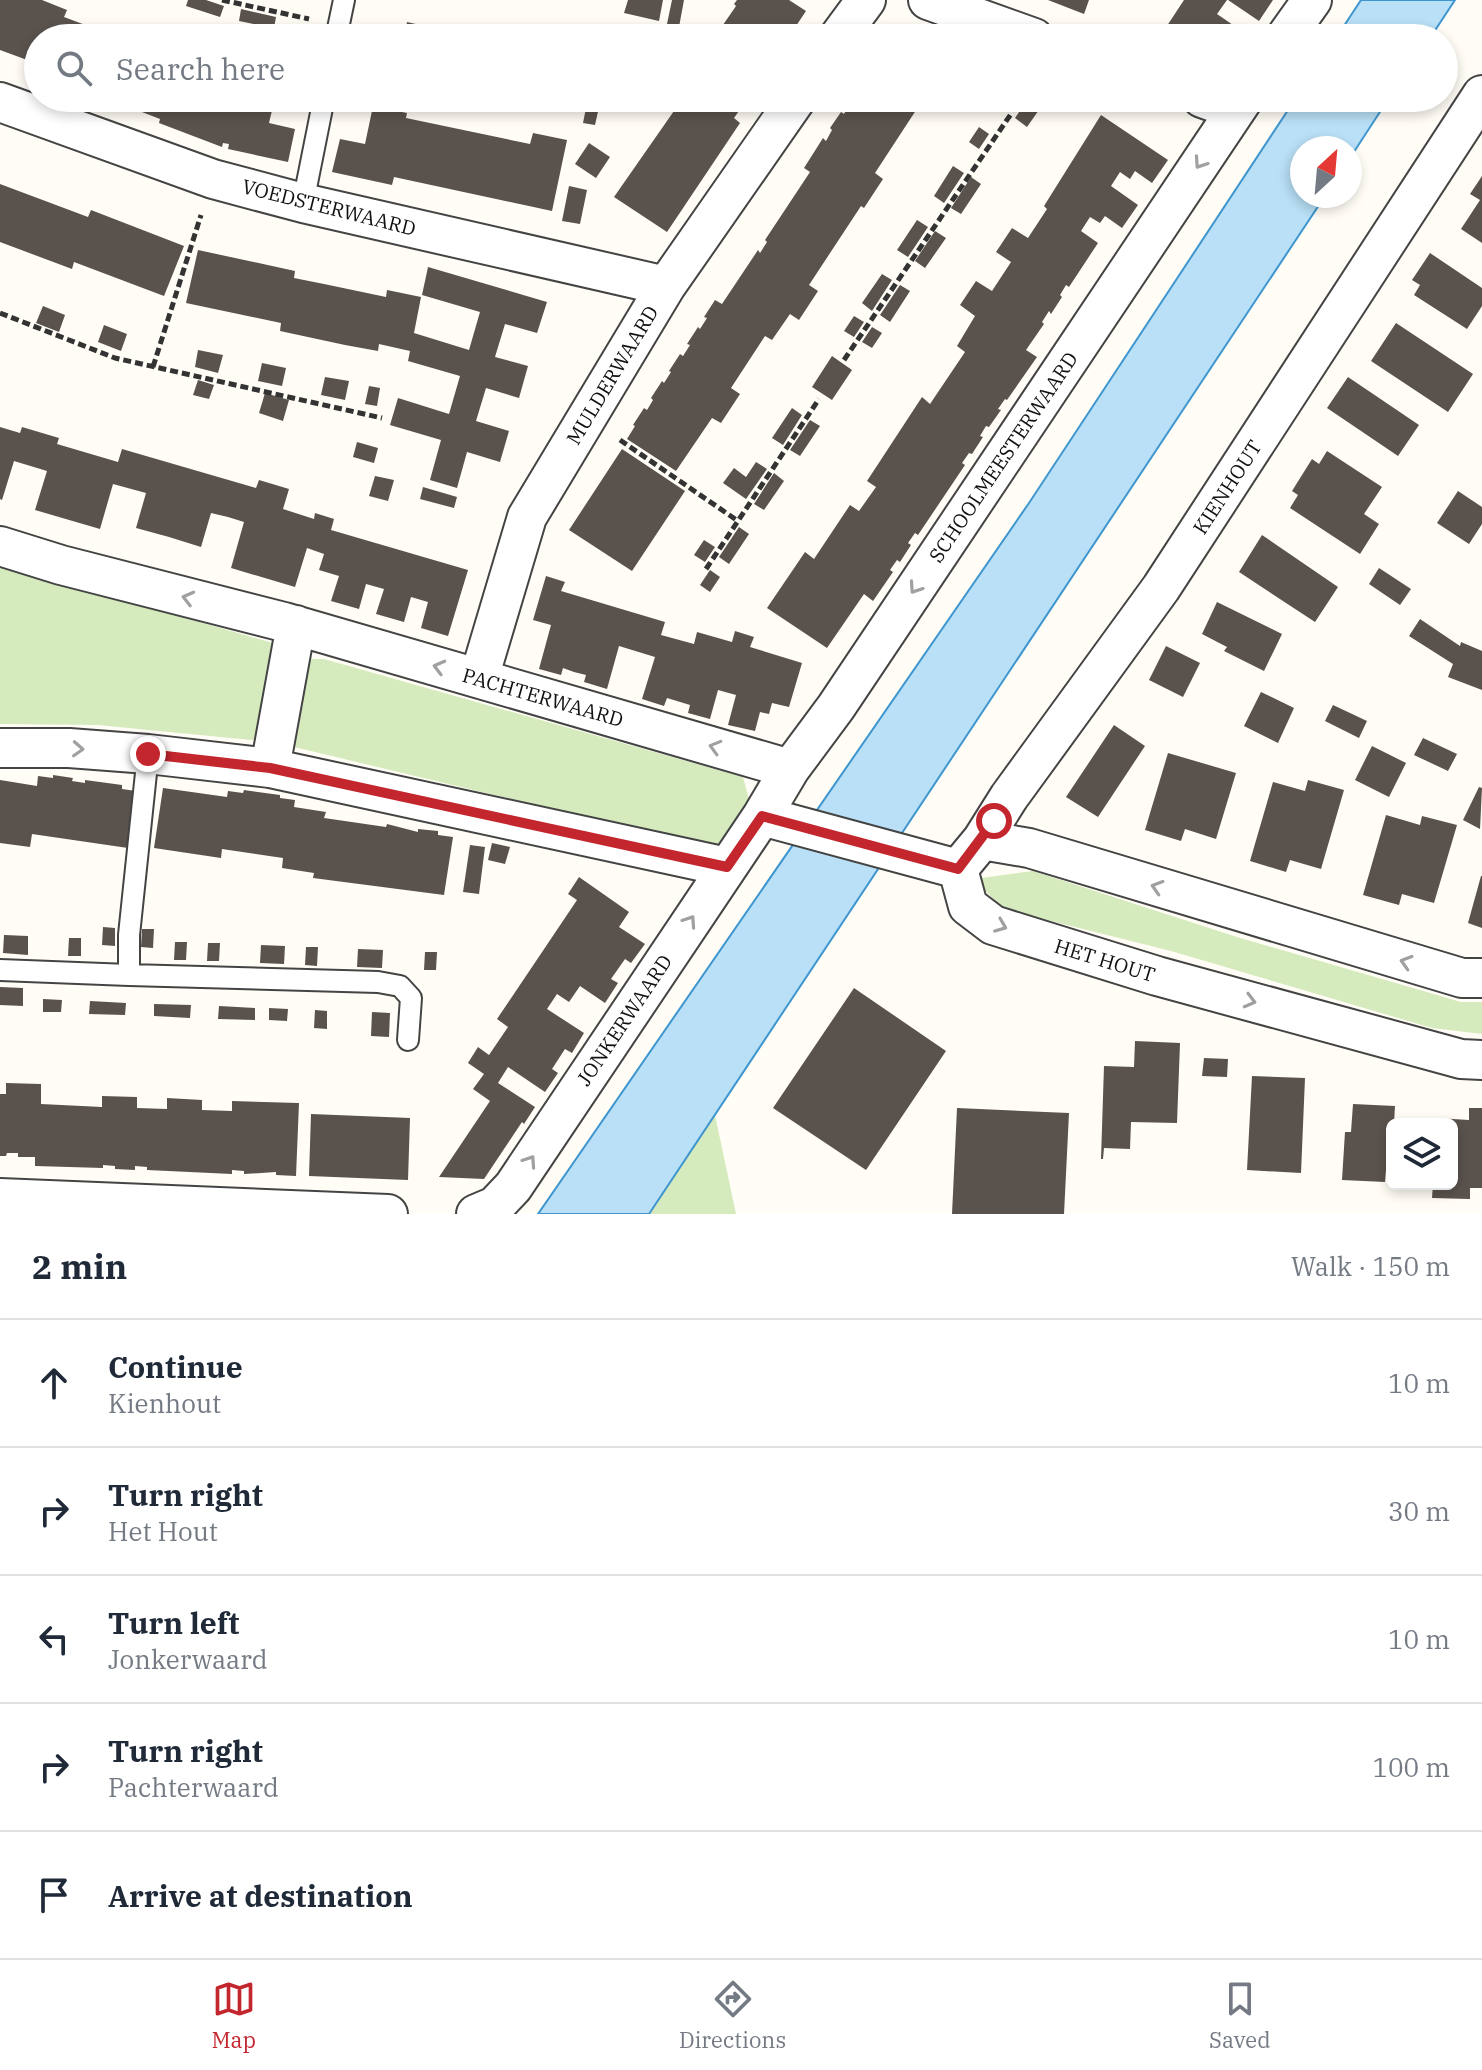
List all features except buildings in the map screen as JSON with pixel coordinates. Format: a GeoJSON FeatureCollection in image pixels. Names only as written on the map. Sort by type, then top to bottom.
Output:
{"type":"FeatureCollection","features":[{"type":"Feature","properties":{"kind":"street"},"geometry":{"type":"LineString","coordinates":[[848,24],[866,0]]}},
{"type":"Feature","properties":{"kind":"street"},"geometry":{"type":"LineString","coordinates":[[928,0],[995,24]]}},
{"type":"Feature","properties":{"kind":"street"},"geometry":{"type":"LineString","coordinates":[[1295,24],[1312,0]]}},
{"type":"Feature","properties":{"kind":"street","name":"KIENHOUT"},"geometry":{"type":"LineString","coordinates":[[958,869],[982,840],[1009,797],[1161,588],[1482,95]]}},
{"type":"Feature","properties":{"kind":"street","name":"VOEDSTERWAARD"},"geometry":{"type":"LineString","coordinates":[[0,102],[24,111]]}},
{"type":"Feature","properties":{"kind":"street","name":"VOEDSTERWAARD"},"geometry":{"type":"LineString","coordinates":[[28,112],[213,179],[303,203],[666,286]]}},
{"type":"Feature","properties":{"kind":"street","name":"MULDERWAARD"},"geometry":{"type":"LineString","coordinates":[[479,678],[527,517],[666,286],[787,112]]}},
{"type":"Feature","properties":{"kind":"street","name":"SCHOOLMEESTERWAARD"},"geometry":{"type":"LineString","coordinates":[[778,820],[790,769],[836,707],[1221,112]]}},
{"type":"Feature","properties":{"kind":"street","name":"PACHTERWAARD"},"geometry":{"type":"LineString","coordinates":[[0,546],[61,565],[296,625],[790,769]]}},
{"type":"Feature","properties":{"kind":"street"},"geometry":{"type":"LineString","coordinates":[[270,768],[296,625]]}},
{"type":"Feature","properties":{"kind":"street"},"geometry":{"type":"LineString","coordinates":[[0,748],[69,748],[270,768],[727,867]]}},
{"type":"Feature","properties":{"kind":"street"},"geometry":{"type":"LineString","coordinates":[[778,820],[958,869]]}},
{"type":"Feature","properties":{"kind":"street","name":"JONKERWAARD"},"geometry":{"type":"LineString","coordinates":[[476,1214],[495,1206],[513,1187],[727,867],[778,820]]}},
{"type":"Feature","properties":{"kind":"street"},"geometry":{"type":"LineString","coordinates":[[982,840],[1029,848],[1462,978],[1482,978]]}},
{"type":"Feature","properties":{"kind":"street","name":"HET HOUT"},"geometry":{"type":"LineString","coordinates":[[958,869],[968,906],[993,925],[1157,976],[1461,1059],[1482,1060]]}},
{"type":"Feature","properties":{"kind":"street"},"geometry":{"type":"LineString","coordinates":[[0,1198],[388,1214]]}},
{"type":"Feature","properties":{"kind":"lane"},"geometry":{"type":"LineString","coordinates":[[339,24],[344,0]]}},
{"type":"Feature","properties":{"kind":"lane"},"geometry":{"type":"LineString","coordinates":[[303,203],[321,112]]}},
{"type":"Feature","properties":{"kind":"lane"},"geometry":{"type":"LineString","coordinates":[[129,975],[129,935],[148,754]]}},
{"type":"Feature","properties":{"kind":"lane"},"geometry":{"type":"LineString","coordinates":[[0,970],[378,982],[400,986],[411,998],[408,1040]]}},
{"type":"Feature","properties":{"kind":"path"},"geometry":{"type":"LineString","coordinates":[[844,360],[1012,112]]}},
{"type":"Feature","properties":{"kind":"path"},"geometry":{"type":"LineString","coordinates":[[153,367],[213,179]]}},
{"type":"Feature","properties":{"kind":"path"},"geometry":{"type":"LineString","coordinates":[[0,313],[115,358],[382,418]]}},
{"type":"Feature","properties":{"kind":"path"},"geometry":{"type":"LineString","coordinates":[[706,569],[819,399]]}},
{"type":"Feature","properties":{"kind":"path"},"geometry":{"type":"LineString","coordinates":[[587,418],[738,521]]}},
{"type":"Feature","properties":{"kind":"green space"},"geometry":{"type":"Polygon","coordinates":[[[0,564],[276,644],[262,737],[251,740],[98,725],[0,724],[0,564]]]}},
{"type":"Feature","properties":{"kind":"green space"},"geometry":{"type":"Polygon","coordinates":[[[310,659],[324,659],[743,777],[751,807],[715,848],[290,746],[301,664],[310,659]]]}},
{"type":"Feature","properties":{"kind":"green space"},"geometry":{"type":"Polygon","coordinates":[[[1033,871],[1237,937],[1461,1002],[1482,1002],[1482,1034],[1432,1028],[1171,951],[1003,909],[974,879],[1033,871]]]}},
{"type":"Feature","properties":{"kind":"green space"},"geometry":{"type":"Polygon","coordinates":[[[715,1115],[736,1214],[649,1214],[715,1115]]]}},
{"type":"Feature","properties":{"kind":"water"},"geometry":{"type":"Polygon","coordinates":[[[1361,0],[1455,0],[1439,24],[1345,24],[1361,0]]]}},
{"type":"Feature","properties":{"kind":"water"},"geometry":{"type":"Polygon","coordinates":[[[1287,112],[1380,112],[1362,140],[1362,136],[1290,136],[1290,208],[1317,208],[649,1214],[538,1214],[1029,503],[1287,112]]]}},
{"type":"Feature","properties":{"kind":"route"},"geometry":{"type":"LineString","coordinates":[[148,754],[270,768],[727,867],[762,816],[958,869],[994,821]]}}]}
